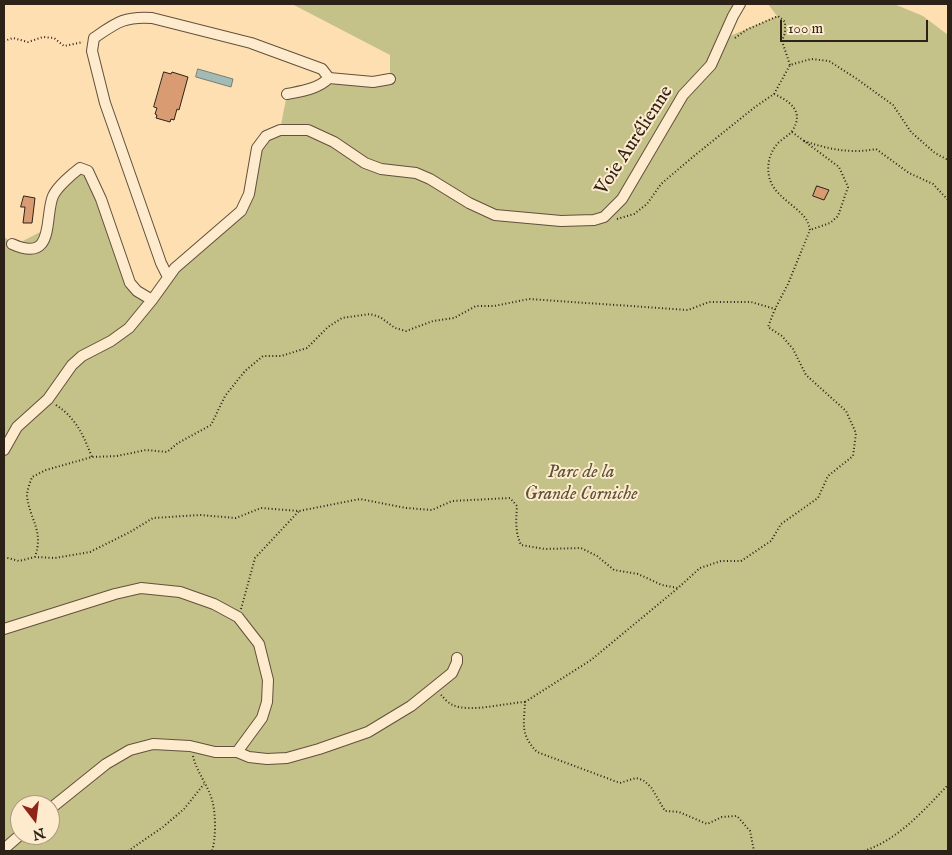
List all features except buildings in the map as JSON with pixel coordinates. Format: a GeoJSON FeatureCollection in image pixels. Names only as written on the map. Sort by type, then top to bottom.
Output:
{"type":"FeatureCollection","features":[{"type":"Feature","properties":{"kind":"street","name":"Voie Aurélienne"},"geometry":{"type":"LineString","coordinates":[[4,450],[17,428],[48,399],[72,365],[82,356],[111,341],[129,328],[175,268],[241,211],[249,194],[256,148],[266,136],[280,130],[308,130],[334,142],[364,163],[381,169],[416,173],[469,203],[495,215],[561,221],[594,220],[604,217],[622,198],[683,95],[711,65],[740,4]]}},
{"type":"Feature","properties":{"kind":"street"},"geometry":{"type":"LineString","coordinates":[[168,277],[161,263],[105,103],[92,51],[94,38],[119,22],[136,17],[152,18],[260,46],[322,69],[329,78],[373,82],[390,79]]}},
{"type":"Feature","properties":{"kind":"street"},"geometry":{"type":"LineString","coordinates":[[287,94],[310,89],[323,84],[329,78]]}},
{"type":"Feature","properties":{"kind":"street"},"geometry":{"type":"LineString","coordinates":[[12,244],[24,249],[39,246],[47,235],[53,196],[70,176],[80,168],[88,172],[101,199],[130,283],[152,300]]}},
{"type":"Feature","properties":{"kind":"street"},"geometry":{"type":"LineString","coordinates":[[4,629],[115,594],[141,588],[180,592],[214,604],[238,617],[259,644],[268,680],[267,702],[262,718],[237,752]]}},
{"type":"Feature","properties":{"kind":"street"},"geometry":{"type":"LineString","coordinates":[[60,801],[106,764],[130,750],[154,744],[190,746],[215,752],[237,752],[248,757],[267,759],[287,758],[368,732],[411,706],[452,673],[457,658]]}},
{"type":"Feature","properties":{"kind":"path"},"geometry":{"type":"LineString","coordinates":[[722,39],[732,40],[746,30],[778,16],[784,22],[785,33],[782,41],[790,65]]}},
{"type":"Feature","properties":{"kind":"path"},"geometry":{"type":"LineString","coordinates":[[4,41],[13,38],[28,42],[43,37],[54,38],[64,46],[94,38]]}},
{"type":"Feature","properties":{"kind":"path"},"geometry":{"type":"LineString","coordinates":[[604,217],[618,219],[634,214],[647,204],[661,184],[755,107],[774,94],[790,65],[811,59],[829,61],[857,79],[892,105],[911,132],[935,153],[948,160]]}},
{"type":"Feature","properties":{"kind":"path"},"geometry":{"type":"LineString","coordinates":[[435,686],[443,697],[454,706],[482,709],[506,703],[524,702],[591,660],[700,568],[721,561],[741,560],[771,541],[781,524],[818,498],[828,476],[853,456],[856,433],[846,411],[806,375],[793,349],[782,336],[768,327],[774,309],[788,284],[810,230],[805,218],[778,193],[769,178],[768,162],[775,146],[792,131],[797,117],[794,106],[774,94]]}},
{"type":"Feature","properties":{"kind":"path"},"geometry":{"type":"LineString","coordinates":[[792,131],[839,167],[848,187],[838,216],[830,224],[810,230]]}},
{"type":"Feature","properties":{"kind":"path"},"geometry":{"type":"LineString","coordinates":[[804,141],[829,149],[861,152],[876,149],[909,173],[933,184],[948,200]]}},
{"type":"Feature","properties":{"kind":"path"},"geometry":{"type":"LineString","coordinates":[[35,557],[39,545],[37,528],[27,494],[32,477],[46,470],[92,457],[118,456],[146,450],[167,452],[178,443],[211,425],[225,396],[245,371],[262,356],[281,356],[307,348],[328,327],[342,318],[370,314],[380,317],[394,328],[406,331],[433,321],[454,318],[476,306],[494,306],[529,299],[688,310],[709,302],[751,302],[774,309]]}},
{"type":"Feature","properties":{"kind":"path"},"geometry":{"type":"LineString","coordinates":[[48,399],[69,413],[81,432],[92,457]]}},
{"type":"Feature","properties":{"kind":"path"},"geometry":{"type":"LineString","coordinates":[[4,557],[19,561],[35,557],[55,558],[90,552],[153,518],[200,515],[236,518],[261,508],[299,511],[360,499],[406,508],[432,510],[452,501],[510,498],[517,506],[516,528],[517,537],[521,545],[545,549],[581,548],[597,556],[614,570],[638,574],[662,585],[678,588]]}},
{"type":"Feature","properties":{"kind":"path"},"geometry":{"type":"LineString","coordinates":[[238,617],[255,558],[299,511]]}},
{"type":"Feature","properties":{"kind":"path"},"geometry":{"type":"LineString","coordinates":[[524,702],[524,733],[527,742],[537,752],[620,783],[641,779],[651,787],[665,811],[679,812],[707,824],[722,817],[737,816],[750,831],[754,851]]}},
{"type":"Feature","properties":{"kind":"path"},"geometry":{"type":"LineString","coordinates":[[190,746],[196,768],[212,800],[215,840],[212,851]]}},
{"type":"Feature","properties":{"kind":"path"},"geometry":{"type":"LineString","coordinates":[[128,851],[184,810],[204,784]]}},
{"type":"Feature","properties":{"kind":"path"},"geometry":{"type":"LineString","coordinates":[[864,851],[877,847],[901,832],[948,785]]}},
{"type":"Feature","properties":{"kind":"green space","name":"Parc de la Grande Corniche"},"geometry":{"type":"Polygon","coordinates":[[[292,4],[742,4],[723,39],[777,16],[768,4],[894,4],[923,16],[948,35],[948,851],[4,851],[4,237],[15,245],[48,228],[53,196],[70,176],[88,171],[130,283],[147,297],[241,211],[257,148],[280,130],[287,94],[329,78],[390,79],[390,55],[292,4]]]}},
{"type":"Feature","properties":{"kind":"water"},"geometry":{"type":"Polygon","coordinates":[[[198,69],[233,79],[231,87],[196,77],[198,69]]]}}]}
